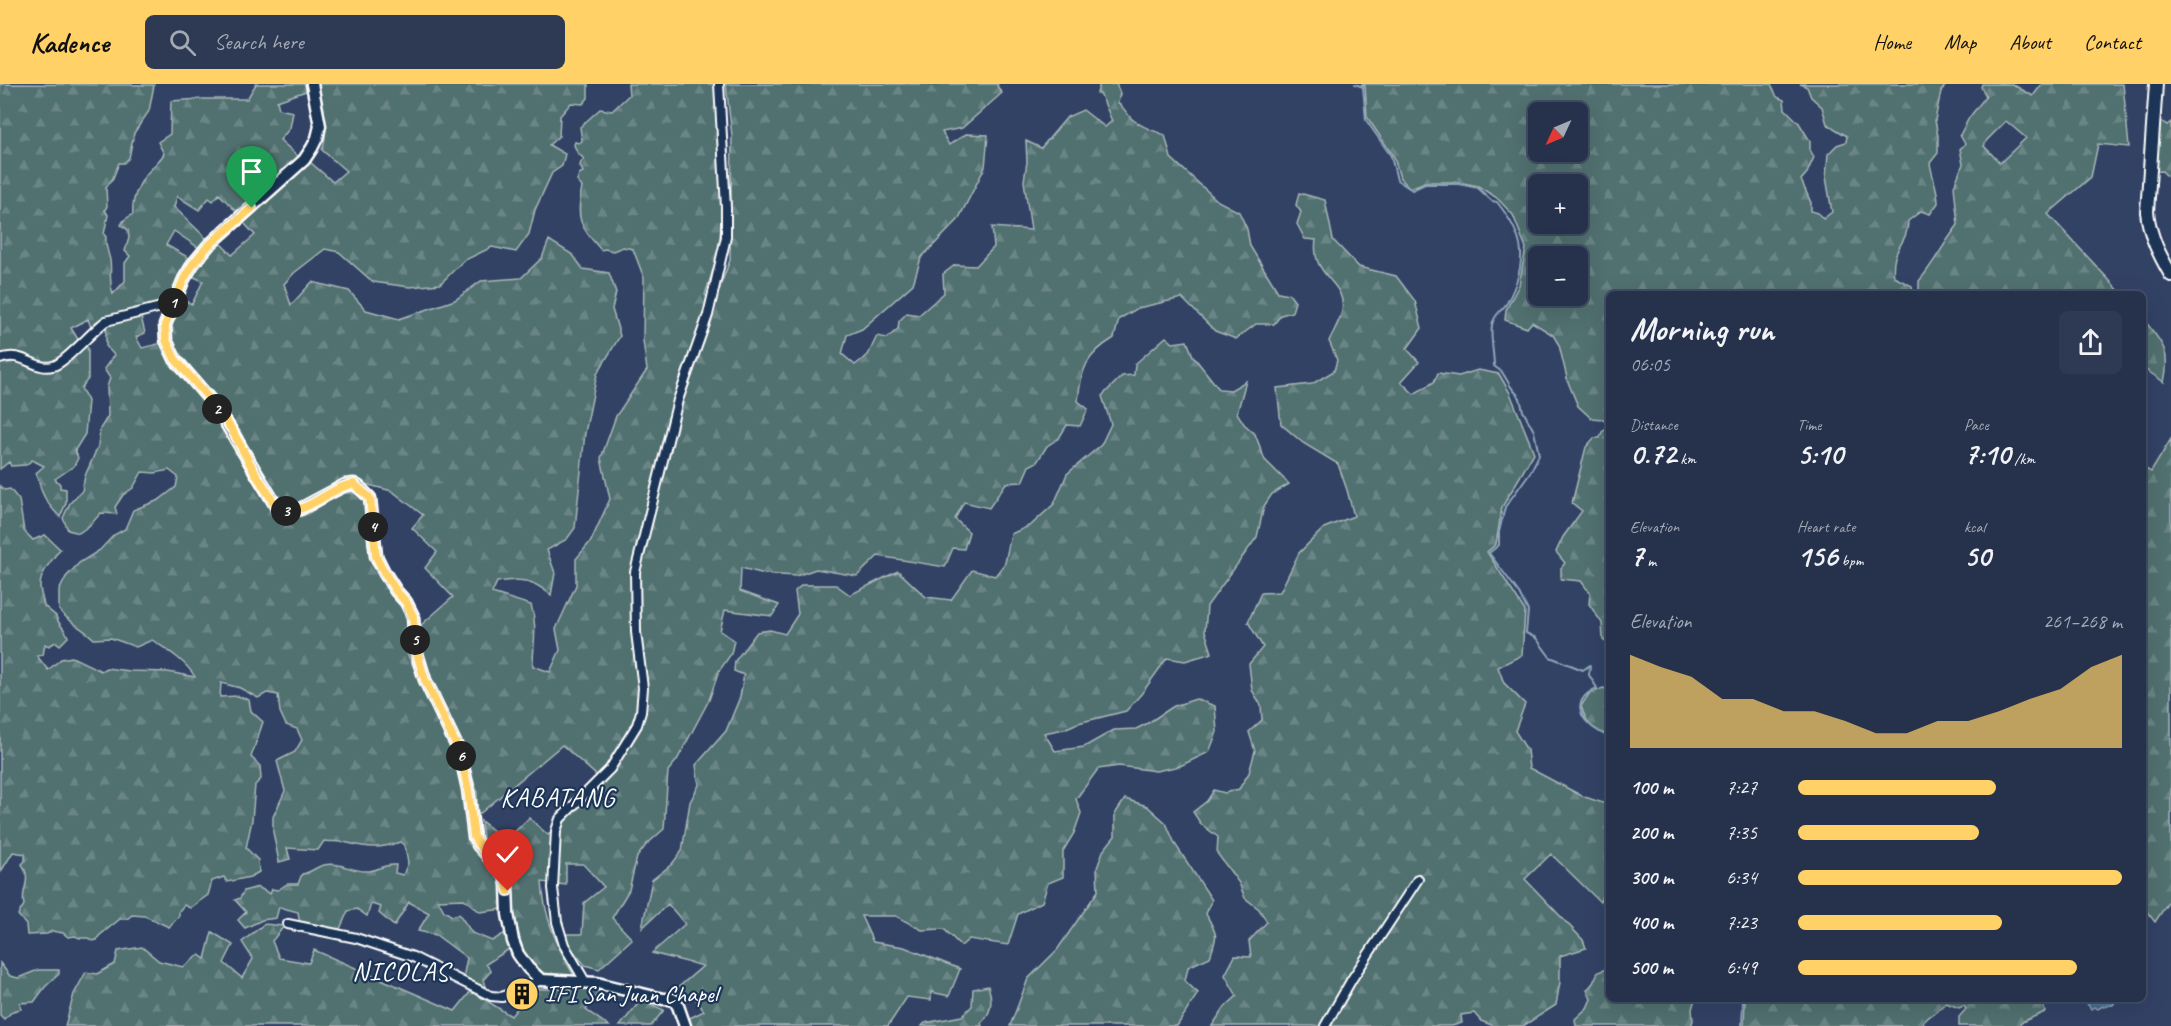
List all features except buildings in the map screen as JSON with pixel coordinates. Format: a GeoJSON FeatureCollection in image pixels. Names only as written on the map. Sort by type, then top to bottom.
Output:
{"type":"FeatureCollection","features":[{"type":"Feature","properties":{"kind":"main road"},"geometry":{"type":"LineString","coordinates":[[2156,84],[2147,212],[2150,233],[2171,275]]}},
{"type":"Feature","properties":{"kind":"street"},"geometry":{"type":"LineString","coordinates":[[312,84],[320,126],[312,148],[304,160],[208,246],[193,264],[165,325],[166,340],[169,350],[222,416],[278,509],[291,512],[300,509],[345,485],[354,484],[370,498],[376,556],[413,616],[415,647],[425,680],[460,753],[468,789],[474,837],[505,875],[513,941],[518,954],[528,968],[541,980]]}},
{"type":"Feature","properties":{"kind":"street"},"geometry":{"type":"LineString","coordinates":[[586,983],[564,945],[557,922],[553,888],[556,831],[560,819],[610,769],[633,732],[641,712],[643,688],[636,632],[635,573],[678,400],[708,315],[726,237],[719,84]]}},
{"type":"Feature","properties":{"kind":"street"},"geometry":{"type":"LineString","coordinates":[[0,359],[9,355],[17,356],[52,367],[61,362],[106,321],[173,304]]}},
{"type":"Feature","properties":{"kind":"street"},"geometry":{"type":"LineString","coordinates":[[1325,1026],[1352,979],[1418,879]]}},
{"type":"Feature","properties":{"kind":"street"},"geometry":{"type":"LineString","coordinates":[[288,924],[356,938],[413,957],[491,996],[502,997],[541,980],[609,985],[663,999],[673,999],[685,1026]]}},
{"type":"Feature","properties":{"kind":"green space"},"geometry":{"type":"Polygon","coordinates":[[[0,84],[154,85],[149,111],[134,133],[129,158],[124,163],[119,163],[106,188],[107,206],[105,210],[108,215],[104,234],[110,260],[113,294],[125,281],[125,263],[130,256],[125,251],[129,238],[128,230],[121,225],[133,214],[135,196],[143,179],[164,154],[158,142],[170,134],[171,101],[247,99],[256,84],[307,84],[309,90],[277,101],[279,109],[293,112],[290,128],[280,140],[300,158],[275,182],[259,169],[235,185],[251,203],[239,214],[219,194],[213,201],[209,198],[199,210],[177,196],[174,207],[207,239],[199,248],[174,231],[166,245],[191,259],[165,310],[141,317],[145,333],[136,337],[142,348],[166,342],[232,437],[271,512],[286,520],[313,511],[338,494],[354,493],[364,496],[368,509],[368,534],[372,561],[410,620],[407,653],[461,771],[472,841],[485,861],[501,878],[503,909],[480,912],[464,899],[438,900],[444,911],[452,916],[459,914],[472,933],[492,941],[505,933],[511,948],[486,964],[491,971],[483,980],[487,992],[463,978],[467,958],[436,935],[418,931],[429,913],[409,902],[394,926],[379,913],[381,907],[371,904],[367,916],[357,909],[348,911],[339,931],[300,924],[298,912],[279,907],[276,918],[262,920],[245,928],[238,920],[246,912],[235,900],[240,898],[244,891],[258,887],[270,894],[272,889],[278,890],[287,884],[298,884],[302,874],[329,864],[367,871],[396,865],[395,873],[403,875],[408,863],[405,846],[400,842],[374,847],[324,841],[318,850],[287,848],[290,859],[279,862],[273,832],[273,817],[285,791],[277,761],[295,752],[302,740],[297,729],[286,725],[280,712],[278,695],[267,693],[258,698],[240,688],[221,683],[220,697],[238,696],[249,700],[251,711],[263,722],[251,757],[260,766],[261,779],[255,785],[252,820],[246,848],[258,860],[259,872],[250,877],[227,882],[224,877],[212,881],[208,895],[190,908],[184,905],[179,911],[179,916],[169,927],[145,916],[132,915],[127,919],[120,919],[97,940],[92,941],[88,938],[68,937],[63,933],[52,931],[47,934],[27,935],[26,925],[18,915],[24,905],[26,876],[22,864],[25,861],[25,854],[13,852],[0,873],[0,486],[4,490],[10,489],[19,500],[24,531],[33,540],[45,535],[60,549],[44,571],[40,588],[44,606],[56,616],[68,637],[60,645],[56,642],[49,646],[45,644],[43,655],[37,656],[48,670],[61,659],[72,657],[101,671],[106,668],[168,672],[195,677],[181,661],[152,640],[136,647],[111,638],[94,639],[59,610],[59,591],[66,577],[79,563],[100,550],[114,535],[125,529],[133,510],[159,500],[176,487],[178,477],[169,470],[155,473],[142,472],[133,488],[123,495],[115,507],[117,514],[101,513],[79,533],[68,530],[63,518],[70,503],[82,491],[85,476],[98,446],[100,429],[108,416],[107,387],[110,378],[104,369],[114,355],[106,346],[106,328],[93,333],[88,319],[71,328],[79,341],[88,348],[88,379],[81,388],[88,401],[85,434],[75,450],[78,458],[74,466],[55,479],[60,484],[60,488],[66,489],[66,503],[60,517],[52,509],[40,488],[36,473],[44,466],[32,460],[26,465],[11,466],[9,462],[0,469],[0,84]]]}},
{"type":"Feature","properties":{"kind":"green space"},"geometry":{"type":"Polygon","coordinates":[[[318,84],[588,84],[588,98],[583,104],[571,103],[560,116],[559,136],[549,145],[565,154],[562,166],[552,173],[535,210],[529,234],[516,252],[492,247],[463,261],[440,284],[410,287],[373,282],[339,252],[325,249],[294,273],[284,284],[291,305],[312,282],[349,291],[366,310],[399,319],[455,300],[481,281],[521,278],[542,258],[549,240],[573,255],[583,269],[609,273],[616,292],[612,309],[620,336],[597,374],[585,433],[575,528],[567,539],[547,550],[555,573],[551,595],[532,583],[520,580],[497,582],[492,593],[531,605],[535,628],[533,666],[550,672],[560,650],[556,629],[576,585],[576,559],[591,541],[610,499],[601,458],[616,416],[647,370],[643,340],[644,278],[633,249],[623,247],[613,251],[601,250],[584,228],[579,208],[582,187],[577,181],[579,174],[583,172],[580,166],[584,159],[574,145],[575,142],[582,141],[580,127],[600,109],[612,111],[629,95],[628,84],[719,84],[726,180],[718,254],[705,295],[715,300],[730,260],[732,136],[726,84],[998,84],[1002,93],[962,128],[942,132],[949,145],[966,134],[988,135],[985,167],[958,220],[921,258],[913,284],[862,329],[847,335],[842,354],[855,365],[868,355],[877,336],[887,338],[898,329],[899,321],[907,313],[919,315],[944,293],[943,274],[955,265],[976,266],[994,247],[992,227],[1031,230],[1024,181],[1027,162],[1026,141],[1041,148],[1067,117],[1083,110],[1105,127],[1112,121],[1101,95],[1097,93],[1100,84],[1116,84],[1120,93],[1118,103],[1132,119],[1143,127],[1165,135],[1171,158],[1218,201],[1239,212],[1247,229],[1250,246],[1278,292],[1289,294],[1295,302],[1292,312],[1281,315],[1274,324],[1256,324],[1236,339],[1215,331],[1182,298],[1138,308],[1119,319],[1114,338],[1091,357],[1083,371],[1078,401],[1088,409],[1080,426],[1067,425],[1059,438],[1047,446],[1037,462],[1029,466],[1022,482],[1006,483],[989,508],[964,502],[955,519],[969,532],[964,549],[953,548],[945,567],[878,556],[857,576],[816,569],[796,576],[765,574],[741,568],[740,591],[779,605],[772,616],[725,610],[720,631],[734,640],[731,654],[719,671],[709,700],[677,760],[668,771],[664,829],[646,845],[637,857],[629,890],[612,918],[632,939],[599,969],[585,965],[570,947],[564,934],[582,934],[584,903],[604,887],[583,864],[566,864],[566,885],[542,882],[545,907],[552,931],[574,976],[539,973],[523,951],[515,919],[511,876],[483,838],[481,821],[506,840],[529,818],[548,835],[570,811],[604,782],[562,745],[477,816],[477,792],[467,759],[430,683],[421,654],[421,625],[453,597],[425,568],[437,552],[412,528],[423,515],[392,491],[361,483],[300,505],[284,506],[271,493],[240,431],[176,352],[170,330],[181,299],[192,304],[203,281],[192,276],[195,266],[220,243],[232,255],[255,235],[244,223],[310,162],[333,182],[346,171],[322,150],[326,126],[318,84]]]}},
{"type":"Feature","properties":{"kind":"green space"},"geometry":{"type":"Polygon","coordinates":[[[1361,84],[1771,84],[1777,97],[1784,100],[1785,109],[1799,123],[1810,141],[1810,150],[1814,157],[1801,180],[1811,203],[1811,211],[1818,213],[1823,219],[1832,212],[1826,177],[1828,154],[1837,145],[1846,142],[1847,136],[1827,124],[1822,107],[1811,97],[1807,87],[1800,84],[1947,84],[1941,91],[1935,120],[1938,153],[1930,163],[1938,203],[1930,214],[1921,211],[1908,221],[1905,236],[1894,259],[1894,277],[1912,286],[1913,291],[1606,291],[1606,423],[1603,419],[1591,418],[1578,406],[1568,382],[1559,345],[1553,335],[1532,322],[1527,328],[1505,320],[1506,310],[1519,285],[1526,248],[1513,215],[1497,198],[1478,186],[1458,182],[1425,182],[1410,188],[1400,178],[1394,157],[1367,117],[1365,86],[1361,84]]]}},
{"type":"Feature","properties":{"kind":"green space"},"geometry":{"type":"Polygon","coordinates":[[[1982,84],[2012,84],[2033,96],[2042,84],[2123,84],[2129,147],[2098,144],[2091,177],[2048,214],[2119,291],[1919,291],[1919,281],[1958,225],[1954,186],[1963,164],[1960,149],[1965,144],[1960,135],[1969,118],[1986,96],[1981,87],[1982,84]],[[2006,121],[1984,146],[2000,163],[2026,138],[2006,121]]]}},
{"type":"Feature","properties":{"kind":"green space"},"geometry":{"type":"Polygon","coordinates":[[[2157,118],[2167,125],[2171,122],[2171,180],[2162,171],[2153,172],[2157,118]]]}},
{"type":"Feature","properties":{"kind":"green space"},"geometry":{"type":"Polygon","coordinates":[[[1299,193],[1325,200],[1333,240],[1359,267],[1396,276],[1415,301],[1422,328],[1407,349],[1419,362],[1401,382],[1414,394],[1434,382],[1438,373],[1459,376],[1478,370],[1499,374],[1510,393],[1534,453],[1502,507],[1496,544],[1487,552],[1525,611],[1522,655],[1498,667],[1504,683],[1525,704],[1515,731],[1527,750],[1529,768],[1582,796],[1606,804],[1606,885],[1600,902],[1551,854],[1525,879],[1583,940],[1586,948],[1560,956],[1560,982],[1556,1005],[1523,1026],[1494,1026],[1481,1021],[1474,1013],[1461,1015],[1462,1023],[1452,1026],[1212,1026],[1224,1008],[1237,996],[1225,975],[1235,956],[1251,957],[1249,941],[1267,922],[1259,909],[1245,898],[1239,883],[1217,853],[1218,837],[1201,824],[1193,812],[1207,801],[1214,790],[1225,793],[1239,789],[1249,773],[1255,751],[1249,732],[1262,720],[1261,705],[1252,690],[1249,664],[1263,647],[1248,622],[1261,593],[1280,592],[1299,553],[1324,528],[1354,516],[1338,464],[1303,443],[1281,424],[1277,388],[1312,384],[1334,371],[1337,360],[1329,341],[1342,311],[1339,292],[1318,263],[1316,240],[1305,239],[1297,224],[1301,212],[1296,205],[1299,193]]]}},
{"type":"Feature","properties":{"kind":"green space"},"geometry":{"type":"Polygon","coordinates":[[[2146,322],[2164,348],[2166,371],[2164,382],[2146,370],[2146,322]]]}},
{"type":"Feature","properties":{"kind":"green space"},"geometry":{"type":"Polygon","coordinates":[[[1166,337],[1173,343],[1187,341],[1193,356],[1219,389],[1231,390],[1246,381],[1237,413],[1244,424],[1255,434],[1265,460],[1289,484],[1272,494],[1264,506],[1257,537],[1207,606],[1205,631],[1212,653],[1185,661],[1167,658],[1126,711],[1044,733],[1055,751],[1084,747],[1114,730],[1136,729],[1174,706],[1196,699],[1215,706],[1217,732],[1209,752],[1180,766],[1156,771],[1119,766],[1098,769],[1076,799],[1081,813],[1074,833],[1063,851],[1063,877],[1048,883],[1042,902],[1018,914],[1008,945],[969,939],[961,946],[944,929],[922,930],[896,916],[861,916],[873,942],[904,947],[960,969],[949,996],[931,992],[931,1000],[907,997],[888,1026],[690,1026],[688,1019],[704,1011],[693,995],[679,1006],[666,998],[703,966],[652,953],[685,924],[668,904],[642,928],[652,880],[672,864],[682,851],[690,802],[699,785],[696,765],[726,731],[740,697],[744,675],[734,671],[735,661],[757,632],[770,630],[785,634],[798,614],[795,591],[802,585],[836,585],[850,595],[898,571],[926,597],[951,600],[972,570],[995,576],[1005,563],[1011,534],[1031,525],[1054,504],[1067,474],[1101,445],[1111,424],[1102,396],[1122,376],[1134,375],[1135,364],[1166,337]]]}},
{"type":"Feature","properties":{"kind":"green space"},"geometry":{"type":"Polygon","coordinates":[[[1606,429],[1606,642],[1603,640],[1602,623],[1589,604],[1590,593],[1581,581],[1561,579],[1561,568],[1565,563],[1556,552],[1563,537],[1582,511],[1572,503],[1586,447],[1594,438],[1600,438],[1606,429]]]}},
{"type":"Feature","properties":{"kind":"green space"},"geometry":{"type":"Polygon","coordinates":[[[2171,439],[2171,898],[2155,922],[2146,911],[2146,469],[2151,472],[2171,439]]]}},
{"type":"Feature","properties":{"kind":"green space"},"geometry":{"type":"Polygon","coordinates":[[[1603,688],[1606,689],[1606,735],[1591,726],[1586,718],[1581,706],[1589,694],[1603,688]]]}},
{"type":"Feature","properties":{"kind":"green space"},"geometry":{"type":"Polygon","coordinates":[[[1125,799],[1147,806],[1166,823],[1175,844],[1212,900],[1206,914],[1216,935],[1213,949],[1210,957],[1188,967],[1185,981],[1198,993],[1177,1026],[1010,1026],[1028,979],[1057,950],[1098,891],[1097,868],[1103,851],[1115,836],[1115,814],[1125,799]]]}},
{"type":"Feature","properties":{"kind":"green space"},"geometry":{"type":"Polygon","coordinates":[[[264,924],[284,926],[272,941],[279,958],[309,963],[314,950],[455,1011],[471,991],[511,1016],[533,989],[601,989],[586,1010],[609,1026],[65,1026],[74,994],[86,972],[97,974],[115,964],[118,951],[142,947],[159,961],[183,967],[199,955],[205,959],[212,932],[233,945],[224,963],[242,978],[253,959],[242,942],[264,924]]]}},
{"type":"Feature","properties":{"kind":"green space"},"geometry":{"type":"Polygon","coordinates":[[[0,963],[10,976],[18,978],[38,970],[59,970],[59,974],[34,1002],[20,1003],[21,1009],[13,1011],[4,1019],[0,1015],[0,963]]]}},
{"type":"Feature","properties":{"kind":"green space"},"geometry":{"type":"Polygon","coordinates":[[[1606,969],[1606,1002],[1694,1002],[1691,1026],[1576,1026],[1575,1019],[1587,1008],[1591,999],[1587,990],[1598,972],[1606,969]]]}},
{"type":"Feature","properties":{"kind":"green space"},"geometry":{"type":"Polygon","coordinates":[[[988,986],[991,996],[990,1006],[981,1023],[982,1026],[922,1026],[925,1023],[962,1016],[972,1006],[973,989],[988,986]]]}},
{"type":"Feature","properties":{"kind":"green space"},"geometry":{"type":"Polygon","coordinates":[[[641,1000],[664,1010],[651,1026],[620,1026],[641,1000]]]}},
{"type":"Feature","properties":{"kind":"green space"},"geometry":{"type":"Polygon","coordinates":[[[1745,1002],[2043,1002],[2045,1012],[2018,1026],[1959,1026],[1959,1017],[1966,1009],[1964,1006],[1959,1008],[1946,1003],[1921,1026],[1744,1026],[1745,1002]]]}},
{"type":"Feature","properties":{"kind":"water"},"geometry":{"type":"Polygon","coordinates":[[[2086,1002],[2115,1002],[2113,1005],[2091,1009],[2086,1002]]]}},
{"type":"Feature","properties":{"kind":"waterway"},"geometry":{"type":"LineString","coordinates":[[1287,84],[1294,84]]}},
{"type":"Feature","properties":{"kind":"waterway"},"geometry":{"type":"LineString","coordinates":[[1355,84],[1363,87],[1366,120],[1391,156],[1397,180],[1412,190],[1425,184],[1459,184],[1478,188],[1492,201],[1497,202],[1518,238],[1521,250],[1519,274],[1507,303],[1496,315],[1492,325],[1494,366],[1502,372],[1520,398],[1523,411],[1534,431],[1539,455],[1531,471],[1505,507],[1499,532],[1499,545],[1489,553],[1519,593],[1528,611],[1526,633],[1536,638],[1550,657],[1583,670],[1590,665],[1589,675],[1597,688],[1587,694],[1580,708],[1582,715],[1593,728],[1606,735]]}},
{"type":"Feature","properties":{"kind":"waterway"},"geometry":{"type":"LineString","coordinates":[[1742,1026],[1743,1002]]}},
{"type":"Feature","properties":{"kind":"place","name":"IFI San Juan Chapel"},"geometry":{"type":"Point","coordinates":[522,994]}},
{"type":"Feature","properties":{"kind":"district","name":"KABATANG"},"geometry":{"type":"Point","coordinates":[558,797]}},
{"type":"Feature","properties":{"kind":"district","name":"NICOLAS"},"geometry":{"type":"Point","coordinates":[401,971]}},
{"type":"Feature","properties":{"kind":"route"},"geometry":{"type":"LineString","coordinates":[[252,208],[208,246],[184,279],[165,325],[169,350],[217,408],[278,509],[291,512],[300,509],[345,485],[354,484],[370,498],[376,556],[413,616],[415,647],[425,680],[460,753],[472,812],[474,837],[502,870],[508,891]]}}]}
